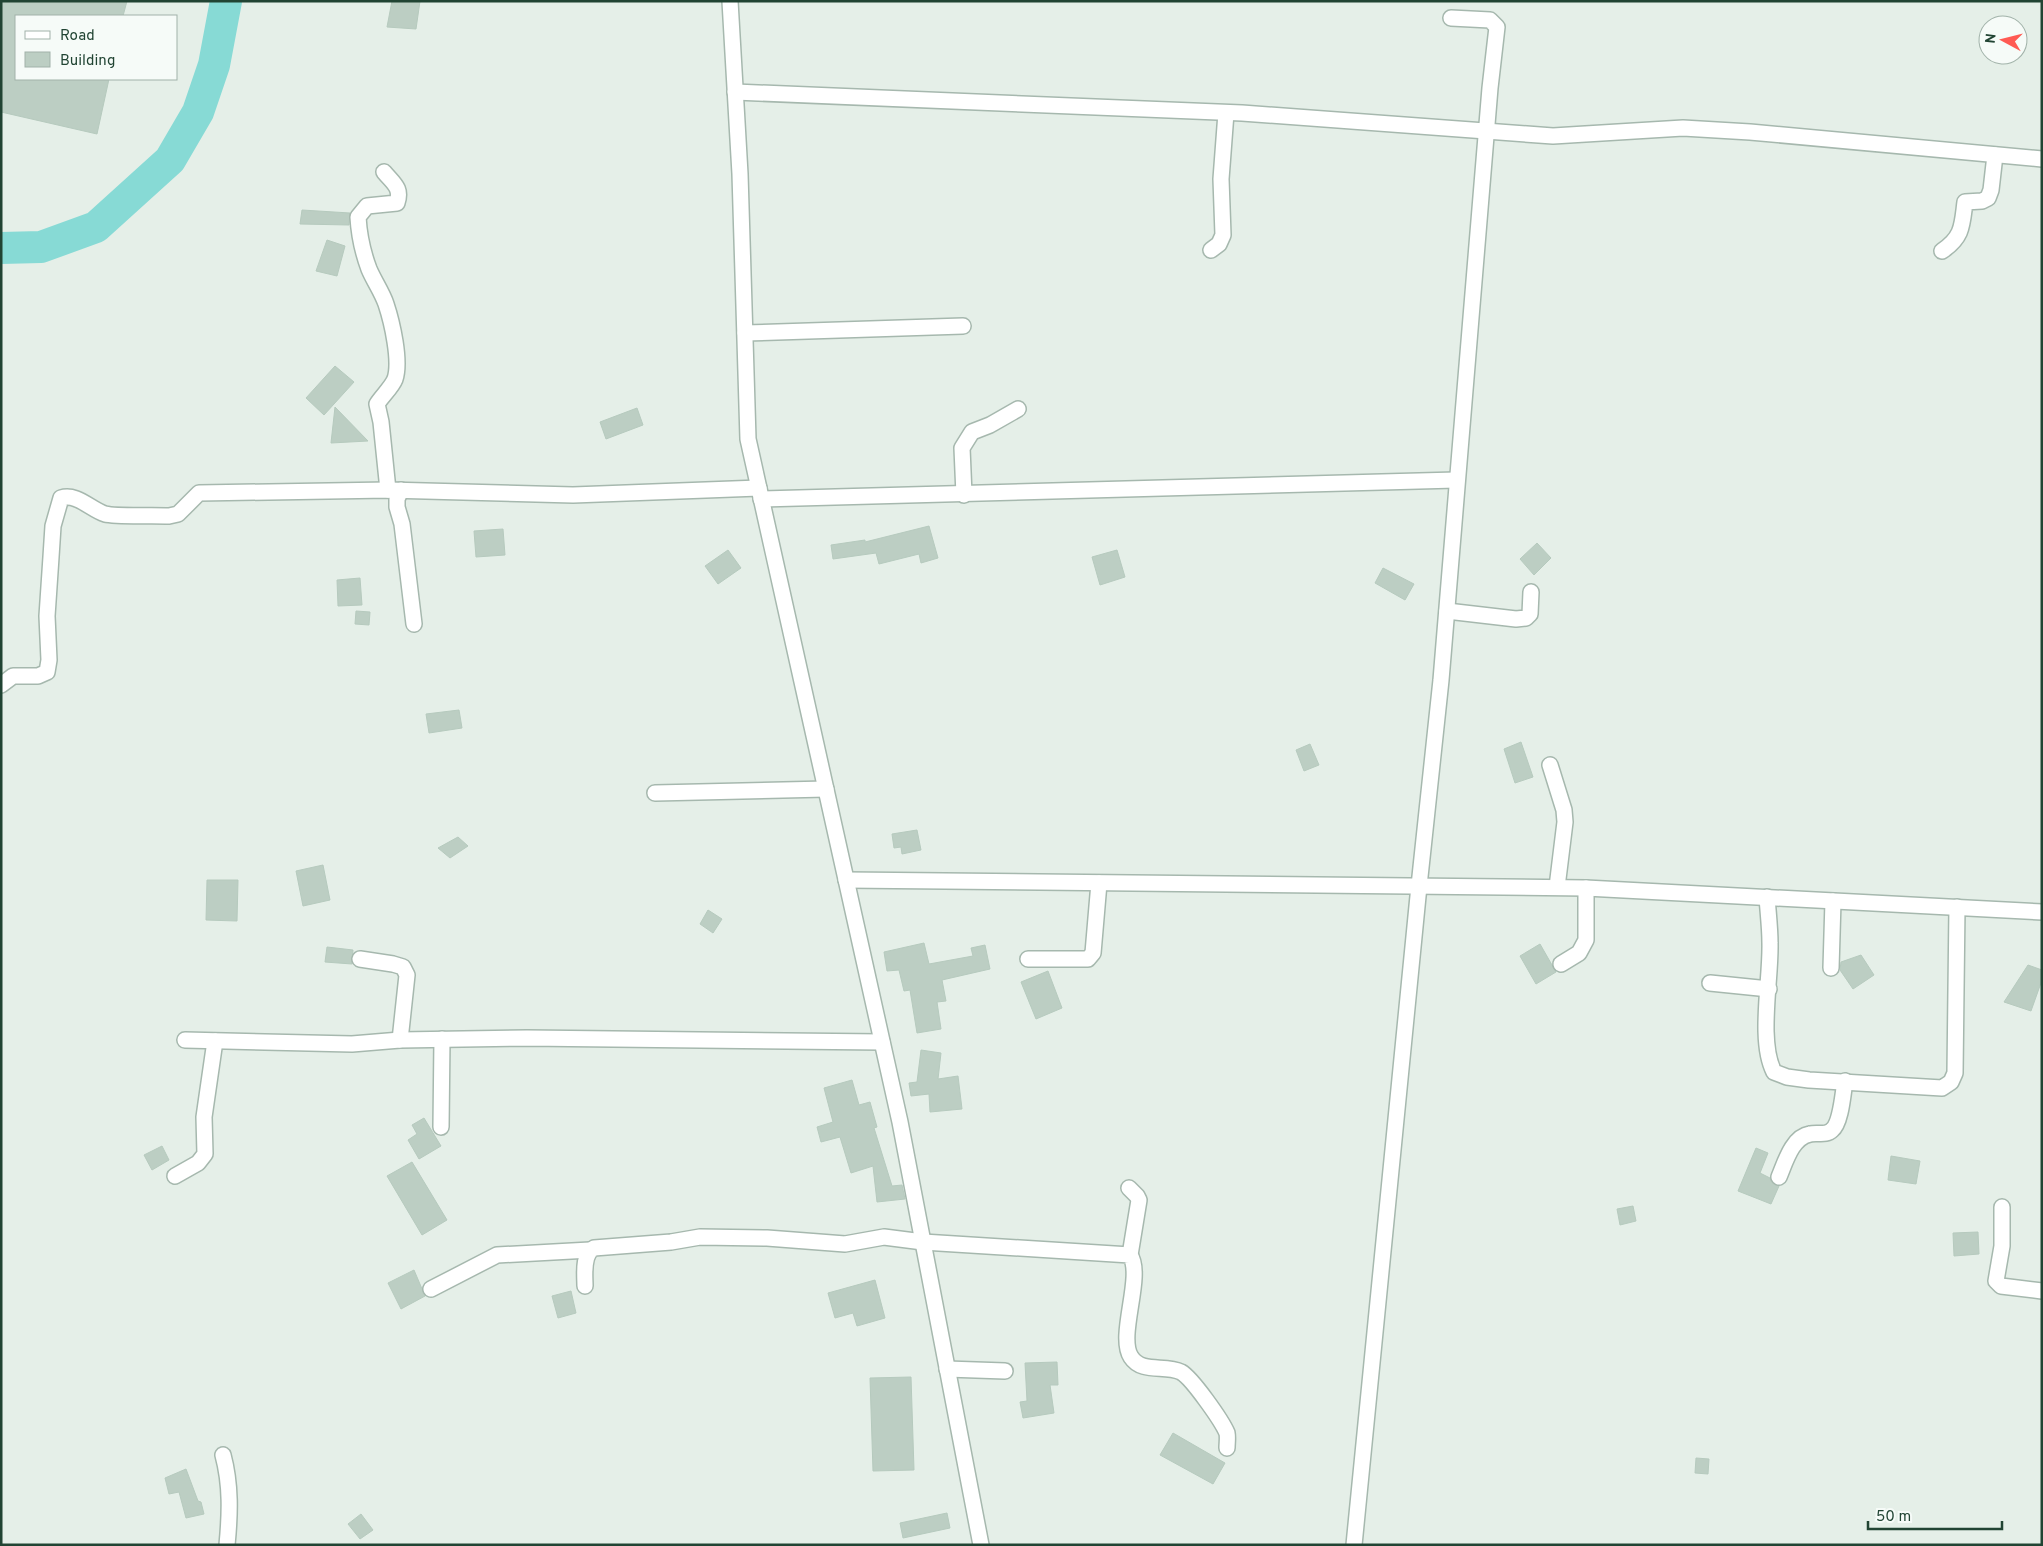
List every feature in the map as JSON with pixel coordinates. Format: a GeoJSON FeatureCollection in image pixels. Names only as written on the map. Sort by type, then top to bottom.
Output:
{"type":"FeatureCollection","features":[{"type":"Feature","properties":{"kind":"street"},"geometry":{"type":"LineString","coordinates":[[730,1],[748,439],[900,1122],[981,1545]]}},
{"type":"Feature","properties":{"kind":"street"},"geometry":{"type":"LineString","coordinates":[[1354,1545],[1441,680],[1456,480],[1496,27],[1490,20],[1451,18]]}},
{"type":"Feature","properties":{"kind":"street"},"geometry":{"type":"LineString","coordinates":[[735,92],[1226,112],[1554,136],[1682,128],[1750,132],[2042,159]]}},
{"type":"Feature","properties":{"kind":"street"},"geometry":{"type":"LineString","coordinates":[[1211,250],[1219,244],[1223,235],[1220,179],[1226,112]]}},
{"type":"Feature","properties":{"kind":"street"},"geometry":{"type":"LineString","coordinates":[[1942,251],[1954,243],[1959,235],[1965,202],[1982,201],[1988,198],[1991,190],[1995,154]]}},
{"type":"Feature","properties":{"kind":"street"},"geometry":{"type":"LineString","coordinates":[[384,172],[398,189],[400,195],[397,203],[367,206],[358,217],[370,269],[385,303],[394,339],[397,371],[394,381],[378,404],[397,507],[402,524],[414,624]]}},
{"type":"Feature","properties":{"kind":"street"},"geometry":{"type":"LineString","coordinates":[[745,332],[963,326]]}},
{"type":"Feature","properties":{"kind":"street"},"geometry":{"type":"LineString","coordinates":[[964,494],[962,448],[972,432],[990,425],[1018,409]]}},
{"type":"Feature","properties":{"kind":"street"},"geometry":{"type":"LineString","coordinates":[[1,685],[12,676],[38,676],[47,672],[47,616],[53,526],[61,498],[65,496],[78,500],[105,514],[169,516],[178,514],[199,493],[395,490],[573,495],[760,493],[964,494],[1456,480]]}},
{"type":"Feature","properties":{"kind":"street"},"geometry":{"type":"LineString","coordinates":[[1447,611],[1516,619],[1526,618],[1530,614],[1532,592]]}},
{"type":"Feature","properties":{"kind":"street"},"geometry":{"type":"LineString","coordinates":[[1550,765],[1564,810],[1565,822],[1557,887]]}},
{"type":"Feature","properties":{"kind":"street"},"geometry":{"type":"LineString","coordinates":[[655,793],[826,789]]}},
{"type":"Feature","properties":{"kind":"street"},"geometry":{"type":"LineString","coordinates":[[846,880],[1557,887],[2042,912]]}},
{"type":"Feature","properties":{"kind":"street"},"geometry":{"type":"LineString","coordinates":[[1028,959],[1088,959],[1093,953],[1099,883]]}},
{"type":"Feature","properties":{"kind":"street"},"geometry":{"type":"LineString","coordinates":[[1561,964],[1579,953],[1586,940],[1586,888]]}},
{"type":"Feature","properties":{"kind":"street"},"geometry":{"type":"LineString","coordinates":[[1767,897],[1770,943],[1767,1035],[1769,1062],[1774,1072],[1787,1077],[1942,1088],[1951,1082],[1955,1073],[1957,907]]}},
{"type":"Feature","properties":{"kind":"street"},"geometry":{"type":"LineString","coordinates":[[1831,968],[1833,901]]}},
{"type":"Feature","properties":{"kind":"street"},"geometry":{"type":"LineString","coordinates":[[360,959],[403,967],[407,975],[400,1040]]}},
{"type":"Feature","properties":{"kind":"street"},"geometry":{"type":"LineString","coordinates":[[1710,983],[1769,989]]}},
{"type":"Feature","properties":{"kind":"street"},"geometry":{"type":"LineString","coordinates":[[185,1040],[352,1044],[400,1040],[527,1038],[882,1042]]}},
{"type":"Feature","properties":{"kind":"street"},"geometry":{"type":"LineString","coordinates":[[441,1127],[442,1039]]}},
{"type":"Feature","properties":{"kind":"street"},"geometry":{"type":"LineString","coordinates":[[175,1176],[198,1163],[205,1154],[204,1117],[215,1041]]}},
{"type":"Feature","properties":{"kind":"street"},"geometry":{"type":"LineString","coordinates":[[1779,1177],[1797,1140],[1810,1133],[1824,1134],[1832,1131],[1837,1124],[1845,1081]]}},
{"type":"Feature","properties":{"kind":"street"},"geometry":{"type":"LineString","coordinates":[[1128,1188],[1139,1200],[1130,1255],[1134,1268],[1127,1340],[1130,1356],[1144,1366],[1169,1368],[1181,1372],[1192,1381],[1222,1423],[1228,1435],[1227,1448]]}},
{"type":"Feature","properties":{"kind":"street"},"geometry":{"type":"LineString","coordinates":[[2002,1208],[2002,1246],[1996,1281],[2001,1286],[2042,1292]]}},
{"type":"Feature","properties":{"kind":"street"},"geometry":{"type":"LineString","coordinates":[[431,1289],[497,1255],[590,1250],[599,1246],[671,1242],[700,1237],[767,1238],[845,1244],[884,1237],[923,1242],[1130,1255]]}},
{"type":"Feature","properties":{"kind":"street"},"geometry":{"type":"LineString","coordinates":[[584,1286],[586,1257],[590,1250]]}},
{"type":"Feature","properties":{"kind":"street"},"geometry":{"type":"LineString","coordinates":[[947,1369],[1005,1371]]}},
{"type":"Feature","properties":{"kind":"street"},"geometry":{"type":"LineString","coordinates":[[223,1455],[229,1480],[230,1503],[227,1545]]}},
{"type":"Feature","properties":{"kind":"building"},"geometry":{"type":"Polygon","coordinates":[[[1,1],[127,1],[123,15],[15,15],[15,80],[109,80],[97,134],[1,112],[1,1]]]}},
{"type":"Feature","properties":{"kind":"building"},"geometry":{"type":"Polygon","coordinates":[[[392,1],[420,1],[416,29],[387,27],[392,1]]]}},
{"type":"Feature","properties":{"kind":"building"},"geometry":{"type":"Polygon","coordinates":[[[302,210],[350,213],[349,225],[300,224],[302,210]]]}},
{"type":"Feature","properties":{"kind":"building"},"geometry":{"type":"Polygon","coordinates":[[[327,240],[345,246],[337,276],[316,271],[327,240]]]}},
{"type":"Feature","properties":{"kind":"building"},"geometry":{"type":"Polygon","coordinates":[[[335,366],[354,382],[324,415],[306,398],[335,366]]]}},
{"type":"Feature","properties":{"kind":"building"},"geometry":{"type":"Polygon","coordinates":[[[335,407],[368,441],[331,443],[335,407]]]}},
{"type":"Feature","properties":{"kind":"building"},"geometry":{"type":"Polygon","coordinates":[[[637,408],[643,425],[606,439],[600,422],[637,408]]]}},
{"type":"Feature","properties":{"kind":"building"},"geometry":{"type":"Polygon","coordinates":[[[929,526],[938,558],[921,563],[919,554],[879,564],[876,553],[833,559],[831,545],[865,540],[865,542],[929,526]]]}},
{"type":"Feature","properties":{"kind":"building"},"geometry":{"type":"Polygon","coordinates":[[[503,529],[505,555],[476,557],[474,531],[503,529]]]}},
{"type":"Feature","properties":{"kind":"building"},"geometry":{"type":"Polygon","coordinates":[[[1537,543],[1551,558],[1534,575],[1520,559],[1537,543]]]}},
{"type":"Feature","properties":{"kind":"building"},"geometry":{"type":"Polygon","coordinates":[[[728,550],[741,568],[718,584],[705,566],[728,550]]]}},
{"type":"Feature","properties":{"kind":"building"},"geometry":{"type":"Polygon","coordinates":[[[1117,550],[1125,577],[1100,585],[1092,557],[1117,550]]]}},
{"type":"Feature","properties":{"kind":"building"},"geometry":{"type":"Polygon","coordinates":[[[1383,568],[1414,584],[1405,600],[1375,583],[1383,568]]]}},
{"type":"Feature","properties":{"kind":"building"},"geometry":{"type":"Polygon","coordinates":[[[360,578],[362,605],[338,606],[337,580],[360,578]]]}},
{"type":"Feature","properties":{"kind":"building"},"geometry":{"type":"Polygon","coordinates":[[[356,611],[370,612],[369,625],[355,624],[356,611]]]}},
{"type":"Feature","properties":{"kind":"building"},"geometry":{"type":"Polygon","coordinates":[[[459,710],[462,728],[429,733],[426,714],[459,710]]]}},
{"type":"Feature","properties":{"kind":"building"},"geometry":{"type":"Polygon","coordinates":[[[1521,742],[1533,777],[1515,783],[1504,749],[1521,742]]]}},
{"type":"Feature","properties":{"kind":"building"},"geometry":{"type":"Polygon","coordinates":[[[1310,744],[1319,765],[1304,771],[1296,750],[1310,744]]]}},
{"type":"Feature","properties":{"kind":"building"},"geometry":{"type":"Polygon","coordinates":[[[917,830],[921,850],[902,854],[901,847],[894,848],[892,834],[917,830]]]}},
{"type":"Feature","properties":{"kind":"building"},"geometry":{"type":"Polygon","coordinates":[[[458,837],[468,846],[450,858],[438,848],[458,837]]]}},
{"type":"Feature","properties":{"kind":"building"},"geometry":{"type":"Polygon","coordinates":[[[323,865],[330,900],[303,906],[296,871],[323,865]]]}},
{"type":"Feature","properties":{"kind":"building"},"geometry":{"type":"Polygon","coordinates":[[[207,880],[238,880],[237,921],[206,920],[207,880]]]}},
{"type":"Feature","properties":{"kind":"building"},"geometry":{"type":"Polygon","coordinates":[[[708,910],[722,919],[713,933],[700,924],[708,910]]]}},
{"type":"Feature","properties":{"kind":"building"},"geometry":{"type":"Polygon","coordinates":[[[924,943],[929,964],[973,956],[971,948],[985,945],[990,969],[942,980],[946,1001],[937,1002],[941,1029],[917,1033],[910,990],[904,991],[899,970],[887,971],[884,952],[924,943]]]}},
{"type":"Feature","properties":{"kind":"building"},"geometry":{"type":"Polygon","coordinates":[[[1540,944],[1556,972],[1536,984],[1520,956],[1540,944]]]}},
{"type":"Feature","properties":{"kind":"building"},"geometry":{"type":"Polygon","coordinates":[[[327,947],[353,950],[352,964],[325,962],[327,947]]]}},
{"type":"Feature","properties":{"kind":"building"},"geometry":{"type":"Polygon","coordinates":[[[1861,955],[1874,975],[1853,989],[1840,970],[1841,962],[1861,955]]]}},
{"type":"Feature","properties":{"kind":"building"},"geometry":{"type":"Polygon","coordinates":[[[2028,965],[2042,970],[2042,980],[2031,1011],[2004,1002],[2028,965]]]}},
{"type":"Feature","properties":{"kind":"building"},"geometry":{"type":"Polygon","coordinates":[[[1048,971],[1062,1008],[1036,1019],[1021,982],[1048,971]]]}},
{"type":"Feature","properties":{"kind":"building"},"geometry":{"type":"Polygon","coordinates":[[[921,1050],[941,1053],[938,1079],[958,1076],[962,1109],[930,1112],[929,1094],[911,1096],[909,1083],[917,1082],[921,1050]]]}},
{"type":"Feature","properties":{"kind":"building"},"geometry":{"type":"Polygon","coordinates":[[[852,1080],[859,1105],[870,1102],[877,1127],[874,1128],[892,1186],[902,1185],[905,1199],[877,1202],[873,1166],[851,1173],[840,1137],[821,1142],[817,1127],[833,1122],[824,1088],[852,1080]]]}},
{"type":"Feature","properties":{"kind":"building"},"geometry":{"type":"Polygon","coordinates":[[[424,1118],[441,1146],[419,1159],[408,1140],[417,1134],[412,1125],[424,1118]]]}},
{"type":"Feature","properties":{"kind":"building"},"geometry":{"type":"Polygon","coordinates":[[[162,1146],[169,1160],[152,1170],[144,1155],[162,1146]]]}},
{"type":"Feature","properties":{"kind":"building"},"geometry":{"type":"Polygon","coordinates":[[[1756,1148],[1768,1153],[1760,1173],[1770,1178],[1772,1183],[1779,1186],[1771,1204],[1738,1191],[1756,1148]]]}},
{"type":"Feature","properties":{"kind":"building"},"geometry":{"type":"Polygon","coordinates":[[[1891,1156],[1920,1161],[1916,1184],[1888,1180],[1891,1156]]]}},
{"type":"Feature","properties":{"kind":"building"},"geometry":{"type":"Polygon","coordinates":[[[412,1162],[447,1220],[422,1235],[387,1176],[412,1162]]]}},
{"type":"Feature","properties":{"kind":"building"},"geometry":{"type":"Polygon","coordinates":[[[1633,1206],[1636,1221],[1620,1225],[1617,1209],[1633,1206]]]}},
{"type":"Feature","properties":{"kind":"building"},"geometry":{"type":"Polygon","coordinates":[[[1978,1232],[1979,1254],[1954,1256],[1953,1233],[1978,1232]]]}},
{"type":"Feature","properties":{"kind":"building"},"geometry":{"type":"Polygon","coordinates":[[[414,1270],[425,1296],[401,1309],[388,1283],[414,1270]]]}},
{"type":"Feature","properties":{"kind":"building"},"geometry":{"type":"Polygon","coordinates":[[[875,1280],[885,1318],[857,1326],[853,1313],[835,1318],[828,1293],[875,1280]]]}},
{"type":"Feature","properties":{"kind":"building"},"geometry":{"type":"Polygon","coordinates":[[[571,1291],[576,1313],[558,1318],[552,1296],[571,1291]]]}},
{"type":"Feature","properties":{"kind":"building"},"geometry":{"type":"Polygon","coordinates":[[[1057,1362],[1058,1385],[1050,1385],[1054,1413],[1023,1418],[1020,1402],[1027,1401],[1025,1363],[1057,1362]]]}},
{"type":"Feature","properties":{"kind":"building"},"geometry":{"type":"Polygon","coordinates":[[[911,1377],[914,1470],[873,1471],[870,1378],[911,1377]]]}},
{"type":"Feature","properties":{"kind":"building"},"geometry":{"type":"Polygon","coordinates":[[[1173,1433],[1225,1463],[1213,1484],[1160,1455],[1173,1433]]]}},
{"type":"Feature","properties":{"kind":"building"},"geometry":{"type":"Polygon","coordinates":[[[1696,1458],[1709,1459],[1708,1474],[1695,1473],[1696,1458]]]}},
{"type":"Feature","properties":{"kind":"building"},"geometry":{"type":"Polygon","coordinates":[[[186,1469],[198,1501],[201,1502],[204,1514],[186,1518],[179,1492],[169,1494],[165,1478],[186,1469]]]}},
{"type":"Feature","properties":{"kind":"building"},"geometry":{"type":"Polygon","coordinates":[[[947,1513],[950,1528],[903,1538],[900,1523],[947,1513]]]}},
{"type":"Feature","properties":{"kind":"building"},"geometry":{"type":"Polygon","coordinates":[[[361,1514],[373,1530],[360,1539],[348,1524],[361,1514]]]}},
{"type":"Feature","properties":{"kind":"waterway"},"geometry":{"type":"LineString","coordinates":[[1,248],[41,247],[96,227],[170,160],[198,112],[214,65],[226,1]]}}]}
